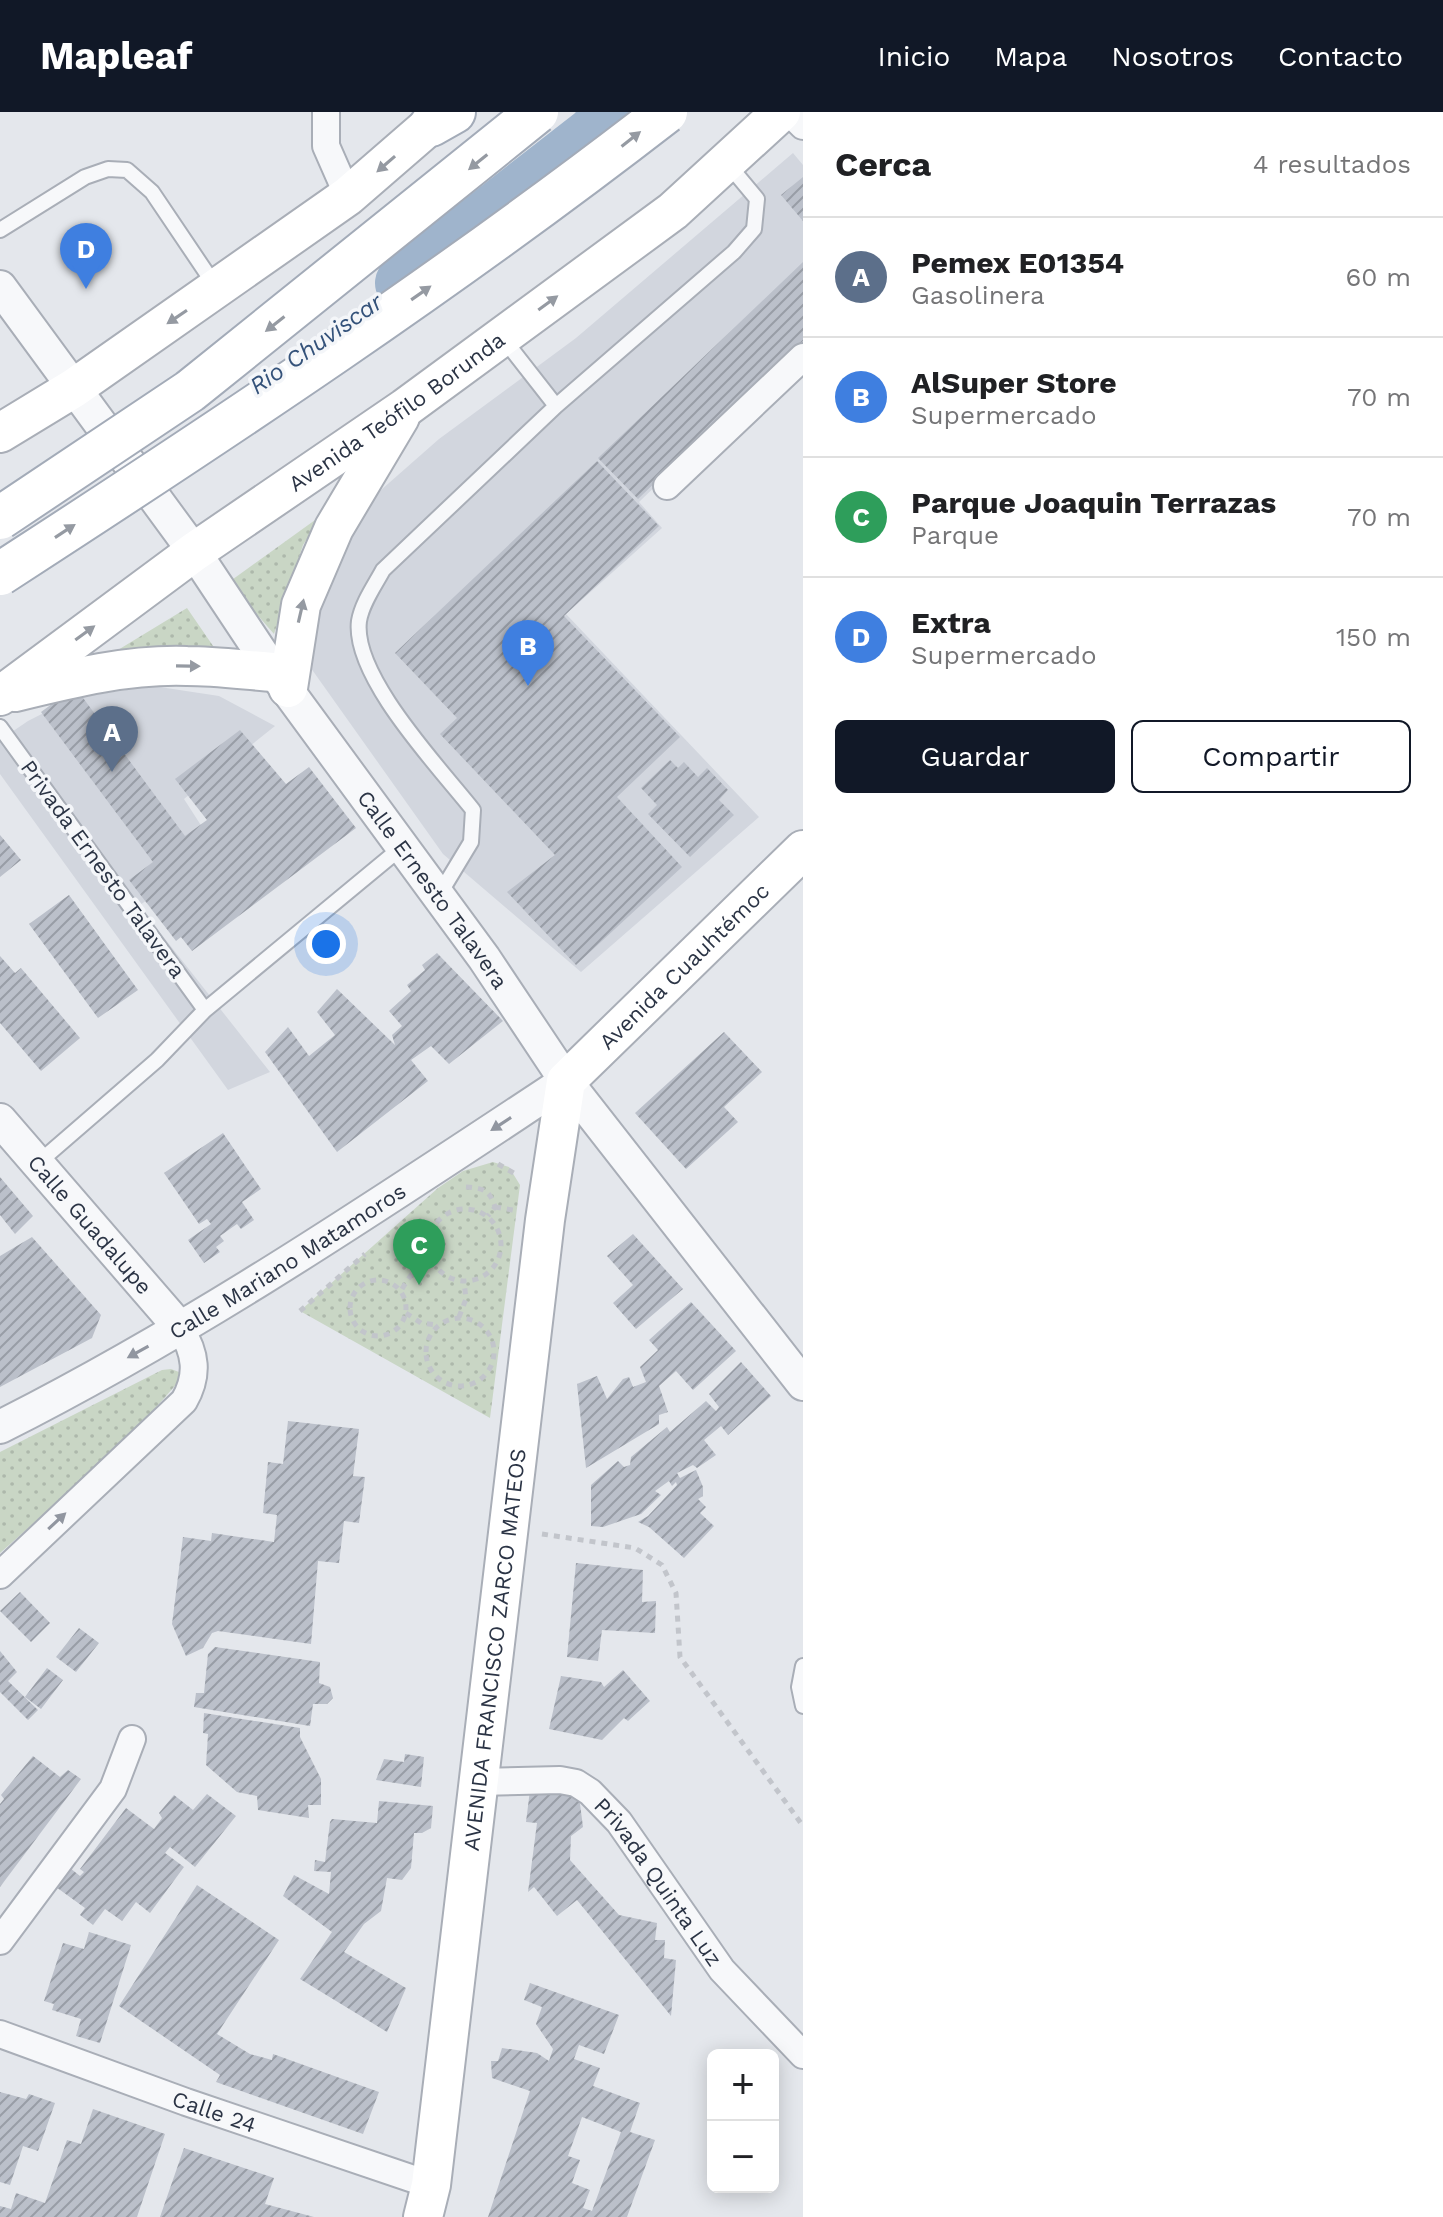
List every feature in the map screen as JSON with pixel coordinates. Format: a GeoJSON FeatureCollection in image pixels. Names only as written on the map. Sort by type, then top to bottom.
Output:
{"type":"FeatureCollection","features":[{"type":"Feature","properties":{"kind":"main road"},"geometry":{"type":"LineString","coordinates":[[0,518],[190,391],[537,112]]}},
{"type":"Feature","properties":{"kind":"main road"},"geometry":{"type":"LineString","coordinates":[[0,574],[385,318],[554,199],[666,112]]}},
{"type":"Feature","properties":{"kind":"main road","name":"Avenida Teófilo Borunda"},"geometry":{"type":"LineString","coordinates":[[0,696],[194,551],[405,408],[673,211],[781,112]]}},
{"type":"Feature","properties":{"kind":"main road"},"geometry":{"type":"LineString","coordinates":[[0,433],[74,389],[217,290],[348,196],[443,116]]}},
{"type":"Feature","properties":{"kind":"main road"},"geometry":{"type":"LineString","coordinates":[[0,696],[92,673],[185,665],[281,680],[301,605],[334,528],[405,408]]}},
{"type":"Feature","properties":{"kind":"main road","name":"Avenida Cuauhtémoc"},"geometry":{"type":"LineString","coordinates":[[566,1081],[803,850]]}},
{"type":"Feature","properties":{"kind":"main road","name":"AVENIDA FRANCISCO ZARCO MATEOS"},"geometry":{"type":"LineString","coordinates":[[427,2201],[566,1081]]}},
{"type":"Feature","properties":{"kind":"street"},"geometry":{"type":"LineString","coordinates":[[326,112],[326,146],[348,196]]}},
{"type":"Feature","properties":{"kind":"street"},"geometry":{"type":"LineString","coordinates":[[789,112],[803,126]]}},
{"type":"Feature","properties":{"kind":"street","name":"Calle Ernesto Talavera"},"geometry":{"type":"LineString","coordinates":[[0,287],[194,551],[281,680],[439,895],[566,1081],[803,1384]]}},
{"type":"Feature","properties":{"kind":"street"},"geometry":{"type":"LineString","coordinates":[[667,486],[803,357]]}},
{"type":"Feature","properties":{"kind":"street","name":"Calle Mariano Matamoros"},"geometry":{"type":"LineString","coordinates":[[0,1427],[180,1328],[319,1244],[566,1081]]}},
{"type":"Feature","properties":{"kind":"street","name":"Calle Guadalupe"},"geometry":{"type":"LineString","coordinates":[[0,1120],[180,1328],[190,1344],[195,1374],[184,1401],[0,1575]]}},
{"type":"Feature","properties":{"kind":"street"},"geometry":{"type":"LineString","coordinates":[[0,1941],[113,1789],[132,1739]]}},
{"type":"Feature","properties":{"kind":"street","name":"Privada Quinta Luz"},"geometry":{"type":"LineString","coordinates":[[478,1782],[560,1780],[576,1783],[590,1792],[619,1822],[722,1970],[803,2055]]}},
{"type":"Feature","properties":{"kind":"street","name":"Calle 24"},"geometry":{"type":"LineString","coordinates":[[0,2034],[186,2102],[427,2201]]}},
{"type":"Feature","properties":{"kind":"lane"},"geometry":{"type":"LineString","coordinates":[[439,895],[471,842],[473,810],[374,681],[362,651],[359,621],[383,570],[556,406],[734,252],[754,229],[757,199],[727,163]]}},
{"type":"Feature","properties":{"kind":"lane"},"geometry":{"type":"LineString","coordinates":[[0,230],[85,177],[108,169],[127,170],[152,192],[217,290]]}},
{"type":"Feature","properties":{"kind":"lane"},"geometry":{"type":"LineString","coordinates":[[502,337],[556,406]]}},
{"type":"Feature","properties":{"kind":"lane","name":"Privada Ernesto Talavera"},"geometry":{"type":"LineString","coordinates":[[0,727],[205,1010]]}},
{"type":"Feature","properties":{"kind":"lane"},"geometry":{"type":"LineString","coordinates":[[37,1164],[157,1060],[205,1010],[403,846]]}},
{"type":"Feature","properties":{"kind":"lane"},"geometry":{"type":"LineString","coordinates":[[803,1666],[799,1687],[803,1706]]}},
{"type":"Feature","properties":{"kind":"path"},"geometry":{"type":"LineString","coordinates":[[493,1162],[509,1167],[520,1185]]}},
{"type":"Feature","properties":{"kind":"path"},"geometry":{"type":"LineString","coordinates":[[460,1187],[482,1188],[491,1194],[495,1207]]}},
{"type":"Feature","properties":{"kind":"path"},"geometry":{"type":"LineString","coordinates":[[495,1207],[518,1212],[520,1200]]}},
{"type":"Feature","properties":{"kind":"path"},"geometry":{"type":"LineString","coordinates":[[488,1216],[495,1207]]}},
{"type":"Feature","properties":{"kind":"path"},"geometry":{"type":"LineString","coordinates":[[464,1208],[488,1216],[500,1235],[500,1257],[486,1275],[464,1281],[442,1273],[434,1263],[429,1239],[441,1218],[464,1208]]}},
{"type":"Feature","properties":{"kind":"path"},"geometry":{"type":"LineString","coordinates":[[402,1289],[380,1279],[362,1283],[351,1298],[351,1316],[361,1331],[379,1336],[397,1329],[406,1312],[402,1289],[410,1274],[421,1265],[434,1263]]}},
{"type":"Feature","properties":{"kind":"path"},"geometry":{"type":"LineString","coordinates":[[459,1317],[466,1299],[464,1281]]}},
{"type":"Feature","properties":{"kind":"path"},"geometry":{"type":"LineString","coordinates":[[406,1312],[421,1323],[438,1325],[459,1317],[480,1323],[494,1341],[493,1363],[480,1381],[457,1386],[436,1377],[429,1368],[426,1345],[438,1325]]}},
{"type":"Feature","properties":{"kind":"path"},"geometry":{"type":"LineString","coordinates":[[496,1375],[502,1331]]}},
{"type":"Feature","properties":{"kind":"path"},"geometry":{"type":"LineString","coordinates":[[508,1529],[635,1548],[662,1565],[676,1593],[680,1657],[803,1826]]}},
{"type":"Feature","properties":{"kind":"shaded area"},"geometry":{"type":"Polygon","coordinates":[[[793,153],[803,165],[803,344],[639,502],[662,528],[566,614],[759,817],[581,972],[443,854],[308,664],[315,593],[343,536],[381,490],[439,439],[576,338],[793,153]]]}},
{"type":"Feature","properties":{"kind":"shaded area"},"geometry":{"type":"Polygon","coordinates":[[[153,686],[219,696],[275,726],[184,799],[215,847],[139,906],[270,1072],[228,1090],[0,774],[0,740],[28,721],[73,698],[153,686]]]}},
{"type":"Feature","properties":{"kind":"green space"},"geometry":{"type":"Polygon","coordinates":[[[322,515],[303,545],[274,634],[229,582],[322,515]]]}},
{"type":"Feature","properties":{"kind":"green space"},"geometry":{"type":"Polygon","coordinates":[[[187,608],[222,659],[108,656],[187,608]]]}},
{"type":"Feature","properties":{"kind":"green space"},"geometry":{"type":"Polygon","coordinates":[[[493,1162],[509,1167],[520,1185],[490,1418],[300,1311],[438,1188],[463,1171],[493,1162]]]}},
{"type":"Feature","properties":{"kind":"green space"},"geometry":{"type":"Polygon","coordinates":[[[162,1370],[179,1372],[180,1380],[159,1404],[93,1470],[0,1553],[0,1452],[162,1370]]]}},
{"type":"Feature","properties":{"kind":"building"},"geometry":{"type":"Polygon","coordinates":[[[803,177],[803,221],[781,195],[803,177]]]}},
{"type":"Feature","properties":{"kind":"building"},"geometry":{"type":"Polygon","coordinates":[[[803,262],[803,341],[638,499],[598,458],[803,262]]]}},
{"type":"Feature","properties":{"kind":"building"},"geometry":{"type":"Polygon","coordinates":[[[597,461],[659,526],[564,616],[680,737],[617,797],[682,867],[576,965],[507,892],[555,855],[440,734],[457,718],[395,653],[597,461]]]}},
{"type":"Feature","properties":{"kind":"building"},"geometry":{"type":"Polygon","coordinates":[[[75,687],[185,836],[207,820],[175,779],[240,730],[286,784],[309,767],[356,828],[192,951],[181,937],[176,941],[129,880],[153,862],[41,712],[75,687]]]}},
{"type":"Feature","properties":{"kind":"building"},"geometry":{"type":"Polygon","coordinates":[[[670,760],[678,768],[684,762],[698,777],[707,768],[728,790],[719,800],[734,815],[690,857],[648,814],[657,805],[641,788],[670,760]]]}},
{"type":"Feature","properties":{"kind":"building"},"geometry":{"type":"Polygon","coordinates":[[[0,835],[21,860],[0,877],[0,835]]]}},
{"type":"Feature","properties":{"kind":"building"},"geometry":{"type":"Polygon","coordinates":[[[69,895],[138,990],[98,1018],[29,924],[69,895]]]}},
{"type":"Feature","properties":{"kind":"building"},"geometry":{"type":"Polygon","coordinates":[[[437,953],[503,1021],[449,1064],[431,1046],[411,1060],[428,1081],[337,1152],[265,1052],[288,1027],[309,1056],[335,1035],[317,1012],[337,989],[395,1045],[392,1035],[402,1026],[389,1011],[411,991],[407,985],[425,970],[422,965],[437,953]]]}},
{"type":"Feature","properties":{"kind":"building"},"geometry":{"type":"Polygon","coordinates":[[[0,956],[15,973],[21,968],[80,1038],[41,1071],[0,1023],[0,956]]]}},
{"type":"Feature","properties":{"kind":"building"},"geometry":{"type":"Polygon","coordinates":[[[724,1032],[762,1072],[724,1107],[738,1122],[686,1169],[635,1113],[724,1032]]]}},
{"type":"Feature","properties":{"kind":"building"},"geometry":{"type":"Polygon","coordinates":[[[223,1133],[261,1189],[242,1202],[254,1220],[241,1229],[237,1224],[220,1236],[224,1241],[216,1247],[220,1252],[204,1263],[188,1240],[211,1224],[207,1219],[199,1224],[164,1173],[223,1133]]]}},
{"type":"Feature","properties":{"kind":"building"},"geometry":{"type":"Polygon","coordinates":[[[0,1177],[33,1216],[15,1234],[0,1215],[0,1177]]]}},
{"type":"Feature","properties":{"kind":"building"},"geometry":{"type":"Polygon","coordinates":[[[633,1234],[683,1289],[636,1329],[613,1303],[633,1285],[607,1256],[633,1234]]]}},
{"type":"Feature","properties":{"kind":"building"},"geometry":{"type":"Polygon","coordinates":[[[32,1237],[101,1315],[92,1338],[0,1387],[0,1256],[32,1237]]]}},
{"type":"Feature","properties":{"kind":"building"},"geometry":{"type":"Polygon","coordinates":[[[691,1302],[736,1351],[693,1390],[676,1371],[659,1386],[668,1412],[659,1415],[659,1424],[586,1468],[577,1384],[597,1376],[607,1399],[623,1379],[629,1377],[633,1387],[646,1382],[640,1367],[658,1350],[649,1340],[691,1302]]]}},
{"type":"Feature","properties":{"kind":"building"},"geometry":{"type":"Polygon","coordinates":[[[741,1362],[771,1396],[728,1435],[721,1426],[704,1440],[716,1455],[697,1468],[693,1465],[677,1473],[680,1478],[696,1470],[703,1487],[703,1496],[698,1499],[706,1507],[700,1513],[714,1526],[684,1558],[649,1527],[638,1522],[648,1516],[677,1485],[676,1482],[672,1486],[669,1481],[655,1491],[661,1495],[641,1514],[603,1527],[591,1526],[591,1485],[618,1461],[624,1467],[630,1465],[631,1457],[667,1427],[670,1432],[706,1401],[716,1411],[719,1407],[709,1394],[741,1362]]]}},
{"type":"Feature","properties":{"kind":"building"},"geometry":{"type":"Polygon","coordinates":[[[288,1421],[359,1429],[353,1476],[365,1477],[359,1523],[344,1521],[339,1563],[318,1561],[311,1644],[218,1631],[212,1633],[203,1648],[186,1656],[172,1624],[183,1537],[211,1541],[212,1533],[274,1542],[277,1515],[263,1513],[268,1462],[283,1464],[288,1421]]]}},
{"type":"Feature","properties":{"kind":"building"},"geometry":{"type":"Polygon","coordinates":[[[576,1563],[643,1570],[642,1602],[656,1601],[655,1633],[602,1630],[598,1661],[567,1657],[576,1563]]]}},
{"type":"Feature","properties":{"kind":"building"},"geometry":{"type":"Polygon","coordinates":[[[20,1592],[50,1623],[31,1642],[0,1611],[20,1592]]]}},
{"type":"Feature","properties":{"kind":"building"},"geometry":{"type":"Polygon","coordinates":[[[79,1628],[99,1643],[76,1672],[56,1657],[79,1628]]]}},
{"type":"Feature","properties":{"kind":"building"},"geometry":{"type":"Polygon","coordinates":[[[215,1647],[320,1662],[319,1683],[330,1687],[333,1698],[327,1704],[313,1704],[310,1726],[194,1707],[196,1693],[204,1693],[208,1654],[215,1647]]]}},
{"type":"Feature","properties":{"kind":"building"},"geometry":{"type":"Polygon","coordinates":[[[0,1651],[17,1672],[8,1681],[38,1710],[28,1720],[0,1692],[0,1651]]]}},
{"type":"Feature","properties":{"kind":"building"},"geometry":{"type":"Polygon","coordinates":[[[47,1668],[63,1680],[41,1709],[25,1697],[47,1668]]]}},
{"type":"Feature","properties":{"kind":"building"},"geometry":{"type":"Polygon","coordinates":[[[623,1670],[650,1701],[628,1721],[624,1718],[602,1740],[549,1729],[561,1676],[601,1682],[604,1687],[623,1670]]]}},
{"type":"Feature","properties":{"kind":"building"},"geometry":{"type":"Polygon","coordinates":[[[204,1713],[300,1728],[300,1737],[321,1779],[321,1805],[308,1805],[309,1818],[258,1810],[257,1796],[237,1792],[206,1765],[208,1734],[203,1733],[204,1713]]]}},
{"type":"Feature","properties":{"kind":"building"},"geometry":{"type":"Polygon","coordinates":[[[405,1754],[424,1757],[421,1787],[376,1780],[384,1759],[404,1762],[405,1754]]]}},
{"type":"Feature","properties":{"kind":"building"},"geometry":{"type":"Polygon","coordinates":[[[33,1756],[60,1777],[68,1770],[81,1779],[0,1887],[0,1804],[4,1799],[1,1795],[33,1756]]]}},
{"type":"Feature","properties":{"kind":"building"},"geometry":{"type":"Polygon","coordinates":[[[530,1790],[579,1796],[583,1827],[571,1836],[570,1860],[619,1915],[657,1923],[655,1940],[665,1940],[664,1958],[676,1960],[671,2016],[577,1900],[557,1916],[534,1887],[528,1892],[537,1823],[526,1822],[530,1790]]]}},
{"type":"Feature","properties":{"kind":"building"},"geometry":{"type":"Polygon","coordinates":[[[207,1794],[236,1816],[195,1867],[170,1847],[165,1853],[184,1867],[150,1913],[136,1902],[122,1921],[105,1909],[93,1925],[80,1915],[85,1908],[56,1887],[70,1868],[80,1876],[84,1872],[80,1869],[126,1808],[154,1829],[162,1818],[159,1813],[174,1795],[193,1810],[207,1794]]]}},
{"type":"Feature","properties":{"kind":"building"},"geometry":{"type":"Polygon","coordinates":[[[379,1801],[433,1806],[431,1828],[414,1833],[411,1868],[402,1880],[387,1878],[381,1911],[364,1924],[344,1952],[406,1988],[387,2032],[300,1979],[332,1932],[283,1896],[294,1875],[329,1894],[331,1872],[314,1871],[315,1860],[325,1862],[330,1822],[332,1819],[377,1823],[379,1801]]]}},
{"type":"Feature","properties":{"kind":"building"},"geometry":{"type":"Polygon","coordinates":[[[197,1885],[279,1940],[217,2034],[250,2054],[272,2060],[273,2054],[379,2092],[363,2134],[216,2082],[220,2075],[119,2006],[197,1885]]]}},
{"type":"Feature","properties":{"kind":"building"},"geometry":{"type":"Polygon","coordinates":[[[89,1932],[131,1945],[100,2043],[76,2036],[81,2019],[52,2010],[54,2004],[44,2001],[63,1943],[84,1949],[89,1932]]]}},
{"type":"Feature","properties":{"kind":"building"},"geometry":{"type":"Polygon","coordinates":[[[530,1983],[619,2015],[604,2054],[579,2045],[574,2059],[600,2068],[593,2086],[640,2103],[630,2132],[655,2140],[627,2217],[488,2217],[530,2091],[492,2078],[491,2061],[498,2061],[502,2048],[537,2053],[549,2061],[553,2049],[536,2024],[542,2007],[524,2000],[530,1983]],[[582,2117],[568,2156],[580,2160],[572,2183],[590,2190],[583,2208],[592,2211],[621,2132],[582,2117]]]}},
{"type":"Feature","properties":{"kind":"building"},"geometry":{"type":"Polygon","coordinates":[[[0,2092],[26,2099],[29,2094],[55,2103],[38,2151],[23,2146],[10,2185],[0,2182],[0,2092]]]}},
{"type":"Feature","properties":{"kind":"building"},"geometry":{"type":"Polygon","coordinates":[[[93,2109],[165,2134],[137,2217],[0,2217],[0,2206],[11,2209],[16,2193],[45,2203],[67,2140],[81,2144],[93,2109]]]}},
{"type":"Feature","properties":{"kind":"building"},"geometry":{"type":"Polygon","coordinates":[[[184,2148],[274,2178],[265,2204],[314,2217],[160,2217],[184,2148]]]}},
{"type":"Feature","properties":{"kind":"waterway","name":"Rio Chuviscar"},"geometry":{"type":"LineString","coordinates":[[404,283],[593,136],[617,112]]}},
{"type":"Feature","properties":{"kind":"place","name":"Extra"},"geometry":{"type":"Point","coordinates":[86,289]}},
{"type":"Feature","properties":{"kind":"place","name":"AlSuper Store"},"geometry":{"type":"Point","coordinates":[528,686]}},
{"type":"Feature","properties":{"kind":"place","name":"Pemex E01354"},"geometry":{"type":"Point","coordinates":[112,772]}},
{"type":"Feature","properties":{"kind":"place","name":"Parque Joaquin Terrazas"},"geometry":{"type":"Point","coordinates":[419,1285]}}]}
